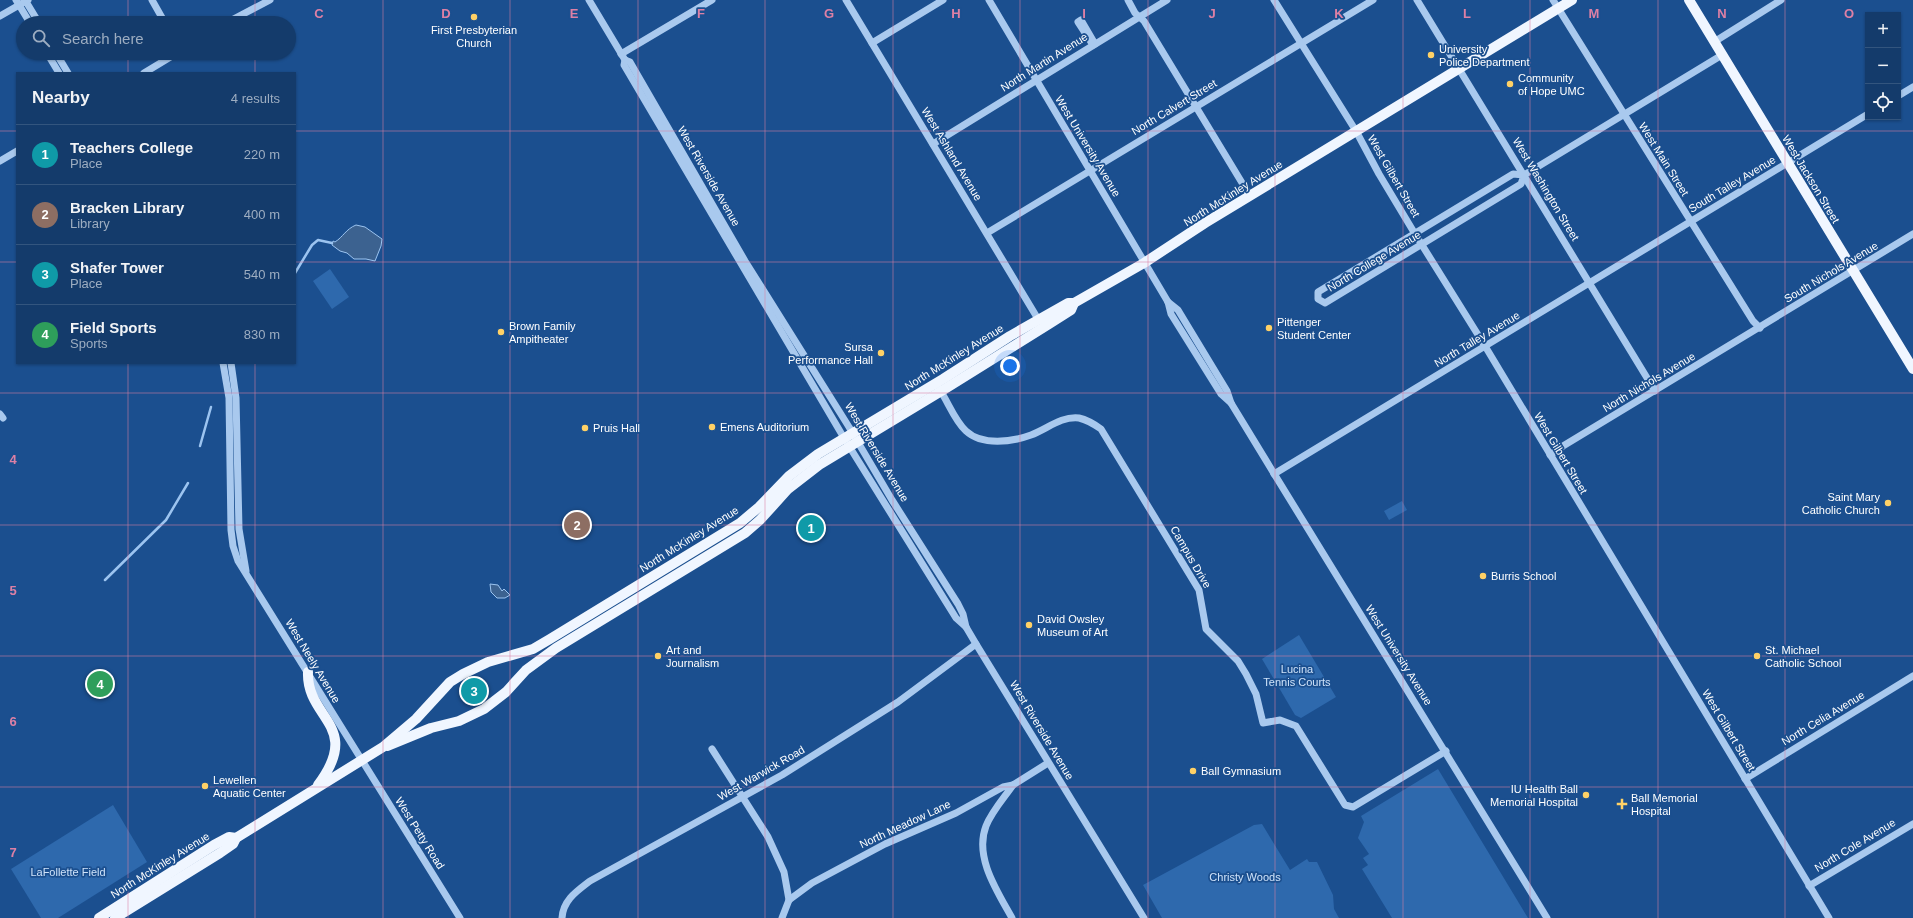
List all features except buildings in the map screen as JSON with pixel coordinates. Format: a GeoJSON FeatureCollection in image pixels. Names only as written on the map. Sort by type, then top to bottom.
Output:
{"type":"FeatureCollection","features":[{"type":"Feature","properties":{"kind":"main road","name":"North McKinley Avenue"},"geometry":{"type":"LineString","coordinates":[[383,747],[395,744],[431,728],[459,721],[491,704],[506,692],[526,670],[556,648],[744,533],[760,520],[803,476],[849,442],[938,388],[1038,319],[1068,303],[1074,304],[1144,263],[1459,68],[1556,4],[1572,0]]}},
{"type":"Feature","properties":{"kind":"main road","name":"West Jackson Street"},"geometry":{"type":"LineString","coordinates":[[1688,0],[1913,369]]}},
{"type":"Feature","properties":{"kind":"main road"},"geometry":{"type":"LineString","coordinates":[[938,388],[1065,314],[1071,310],[1074,304]]}},
{"type":"Feature","properties":{"kind":"main road","name":"North McKinley Avenue"},"geometry":{"type":"LineString","coordinates":[[115,918],[220,853],[233,844],[236,838],[383,747],[416,719],[450,682],[475,668],[533,649],[740,523],[759,507],[788,476],[803,464],[849,442]]}},
{"type":"Feature","properties":{"kind":"main road"},"geometry":{"type":"LineString","coordinates":[[308,672],[307,683],[332,727],[335,742],[327,773],[315,788]]}},
{"type":"Feature","properties":{"kind":"main road","name":"North McKinley Avenue"},"geometry":{"type":"LineString","coordinates":[[99,918],[214,845],[229,837],[236,838]]}},
{"type":"Feature","properties":{"kind":"street"},"geometry":{"type":"LineString","coordinates":[[152,0],[161,16]]}},
{"type":"Feature","properties":{"kind":"street"},"geometry":{"type":"LineString","coordinates":[[239,16],[270,0]]}},
{"type":"Feature","properties":{"kind":"street","name":"West Riverside Avenue"},"geometry":{"type":"LineString","coordinates":[[589,0],[623,57],[630,62],[849,442],[956,618],[966,627],[1144,918]]}},
{"type":"Feature","properties":{"kind":"street"},"geometry":{"type":"LineString","coordinates":[[623,57],[712,0]]}},
{"type":"Feature","properties":{"kind":"street","name":"West Ashland Avenue"},"geometry":{"type":"LineString","coordinates":[[846,0],[988,233],[1038,319]]}},
{"type":"Feature","properties":{"kind":"street"},"geometry":{"type":"LineString","coordinates":[[872,43],[943,0]]}},
{"type":"Feature","properties":{"kind":"street","name":"West University Avenue"},"geometry":{"type":"LineString","coordinates":[[989,0],[1168,302],[1171,314],[1221,394],[1231,403],[1446,751],[1547,918]]}},
{"type":"Feature","properties":{"kind":"street"},"geometry":{"type":"LineString","coordinates":[[1128,0],[1139,17],[1144,21],[1250,196]]}},
{"type":"Feature","properties":{"kind":"street","name":"North Martin Avenue"},"geometry":{"type":"LineString","coordinates":[[933,144],[1167,0]]}},
{"type":"Feature","properties":{"kind":"street","name":"West Gilbert Street"},"geometry":{"type":"LineString","coordinates":[[1274,0],[1356,131],[1379,174],[1485,346],[1829,918]]}},
{"type":"Feature","properties":{"kind":"street","name":"North Calvert Street"},"geometry":{"type":"LineString","coordinates":[[988,233],[1373,0]]}},
{"type":"Feature","properties":{"kind":"street","name":"West Washington Street"},"geometry":{"type":"LineString","coordinates":[[1417,0],[1655,391]]}},
{"type":"Feature","properties":{"kind":"street"},"geometry":{"type":"LineString","coordinates":[[1714,42],[1781,0]]}},
{"type":"Feature","properties":{"kind":"street"},"geometry":{"type":"LineString","coordinates":[[0,16],[23,1]]}},
{"type":"Feature","properties":{"kind":"street"},"geometry":{"type":"LineString","coordinates":[[23,1],[28,16]]}},
{"type":"Feature","properties":{"kind":"street"},"geometry":{"type":"LineString","coordinates":[[23,1],[33,16]]}},
{"type":"Feature","properties":{"kind":"street","name":"West Main Street"},"geometry":{"type":"LineString","coordinates":[[1556,4],[1690,222],[1753,321],[1760,328]]}},
{"type":"Feature","properties":{"kind":"street","name":"North College Avenue"},"geometry":{"type":"LineString","coordinates":[[1524,175],[1521,184],[1422,245],[1325,303],[1318,300],[1318,292],[1512,174],[1524,175],[1722,55]]}},
{"type":"Feature","properties":{"kind":"street"},"geometry":{"type":"LineString","coordinates":[[51,60],[58,72]]}},
{"type":"Feature","properties":{"kind":"street"},"geometry":{"type":"LineString","coordinates":[[60,60],[67,72]]}},
{"type":"Feature","properties":{"kind":"street"},"geometry":{"type":"LineString","coordinates":[[146,72],[165,60]]}},
{"type":"Feature","properties":{"kind":"street"},"geometry":{"type":"LineString","coordinates":[[1901,94],[1913,87]]}},
{"type":"Feature","properties":{"kind":"street","name":"South Talley Avenue"},"geometry":{"type":"LineString","coordinates":[[1690,222],[1865,116]]}},
{"type":"Feature","properties":{"kind":"street"},"geometry":{"type":"LineString","coordinates":[[0,161],[16,152]]}},
{"type":"Feature","properties":{"kind":"street","name":"North Talley Avenue"},"geometry":{"type":"LineString","coordinates":[[1274,474],[1690,222]]}},
{"type":"Feature","properties":{"kind":"street","name":"South Nichols Avenue"},"geometry":{"type":"LineString","coordinates":[[1760,328],[1913,234]]}},
{"type":"Feature","properties":{"kind":"street","name":"North Nichols Avenue"},"geometry":{"type":"LineString","coordinates":[[1550,455],[1760,328]]}},
{"type":"Feature","properties":{"kind":"street","name":"West Neely Avenue"},"geometry":{"type":"LineString","coordinates":[[223,364],[229,398],[231,530],[233,546],[238,561],[308,672],[361,761]]}},
{"type":"Feature","properties":{"kind":"street","name":"West Neely Avenue"},"geometry":{"type":"LineString","coordinates":[[231,364],[235,381],[236,402],[239,529],[246,573]]}},
{"type":"Feature","properties":{"kind":"street","name":"Campus Drive"},"geometry":{"type":"LineString","coordinates":[[938,388],[966,431],[975,437],[986,440],[1012,440],[1031,435],[1068,418],[1085,420],[1101,429],[1199,590],[1206,629],[1238,661],[1246,674],[1256,694],[1263,723],[1280,720],[1296,726],[1345,805],[1353,807],[1446,751]]}},
{"type":"Feature","properties":{"kind":"street","name":"West Warwick Road"},"geometry":{"type":"LineString","coordinates":[[562,918],[564,908],[570,897],[590,881],[743,798],[898,702],[976,644]]}},
{"type":"Feature","properties":{"kind":"street","name":"North Celia Avenue"},"geometry":{"type":"LineString","coordinates":[[1744,778],[1913,676]]}},
{"type":"Feature","properties":{"kind":"street"},"geometry":{"type":"LineString","coordinates":[[712,748],[768,837],[779,859],[787,883],[789,900],[782,918]]}},
{"type":"Feature","properties":{"kind":"street","name":"West Petty Road"},"geometry":{"type":"LineString","coordinates":[[361,761],[460,918]]}},
{"type":"Feature","properties":{"kind":"street","name":"North Meadow Lane"},"geometry":{"type":"LineString","coordinates":[[789,900],[812,883],[861,856],[956,812],[1002,787],[1013,785],[1048,763]]}},
{"type":"Feature","properties":{"kind":"street"},"geometry":{"type":"LineString","coordinates":[[1009,917],[988,871],[982,843],[986,826],[996,808],[1013,785]]}},
{"type":"Feature","properties":{"kind":"street","name":"North Cole Avenue"},"geometry":{"type":"LineString","coordinates":[[1809,886],[1913,824]]}},
{"type":"Feature","properties":{"kind":"green space"},"geometry":{"type":"Polygon","coordinates":[[[330,269],[349,297],[332,309],[313,281],[330,269]]]}},
{"type":"Feature","properties":{"kind":"green space"},"geometry":{"type":"Polygon","coordinates":[[[1402,501],[1407,510],[1389,520],[1384,511],[1402,501]]]}},
{"type":"Feature","properties":{"kind":"green space","name":"Lucina Tennis Courts"},"geometry":{"type":"Polygon","coordinates":[[[1299,635],[1336,697],[1301,718],[1295,715],[1262,659],[1299,635]]]}},
{"type":"Feature","properties":{"kind":"green space"},"geometry":{"type":"Polygon","coordinates":[[[1438,769],[1528,918],[1392,918],[1362,869],[1368,865],[1363,858],[1369,854],[1358,838],[1364,822],[1361,816],[1438,769]]]}},
{"type":"Feature","properties":{"kind":"green space","name":"LaFollette Field"},"geometry":{"type":"Polygon","coordinates":[[[113,805],[147,862],[58,918],[41,918],[11,869],[113,805]]]}},
{"type":"Feature","properties":{"kind":"green space","name":"Christy Woods"},"geometry":{"type":"Polygon","coordinates":[[[1262,824],[1290,870],[1307,859],[1309,862],[1317,862],[1333,895],[1334,909],[1339,918],[1162,918],[1143,885],[1254,825],[1262,824]]]}},
{"type":"Feature","properties":{"kind":"shaded area"},"geometry":{"type":"Polygon","coordinates":[[[356,225],[365,227],[382,239],[375,261],[354,259],[347,253],[340,251],[332,245],[333,241],[335,242],[356,225]]]}},
{"type":"Feature","properties":{"kind":"shaded area"},"geometry":{"type":"Polygon","coordinates":[[[490,584],[498,585],[502,591],[504,589],[510,595],[505,598],[497,598],[491,592],[490,584]]]}},
{"type":"Feature","properties":{"kind":"waterway"},"geometry":{"type":"LineString","coordinates":[[296,271],[312,245],[318,240],[332,243]]}},
{"type":"Feature","properties":{"kind":"waterway"},"geometry":{"type":"LineString","coordinates":[[200,446],[211,407]]}},
{"type":"Feature","properties":{"kind":"waterway"},"geometry":{"type":"LineString","coordinates":[[105,580],[166,520],[188,483]]}},
{"type":"Feature","properties":{"kind":"place","name":"First Presbyterian Church"},"geometry":{"type":"Point","coordinates":[474,17]}},
{"type":"Feature","properties":{"kind":"place","name":"University Police Department"},"geometry":{"type":"Point","coordinates":[1431,55]}},
{"type":"Feature","properties":{"kind":"place","name":"Community of Hope UMC"},"geometry":{"type":"Point","coordinates":[1510,84]}},
{"type":"Feature","properties":{"kind":"place","name":"Pittenger Student Center"},"geometry":{"type":"Point","coordinates":[1269,328]}},
{"type":"Feature","properties":{"kind":"place","name":"Brown Family Ampitheater"},"geometry":{"type":"Point","coordinates":[501,332]}},
{"type":"Feature","properties":{"kind":"place","name":"Sursa Performance Hall"},"geometry":{"type":"Point","coordinates":[881,353]}},
{"type":"Feature","properties":{"kind":"place","name":"Emens Auditorium"},"geometry":{"type":"Point","coordinates":[712,427]}},
{"type":"Feature","properties":{"kind":"place","name":"Pruis Hall"},"geometry":{"type":"Point","coordinates":[585,428]}},
{"type":"Feature","properties":{"kind":"place","name":"Saint Mary Catholic Church"},"geometry":{"type":"Point","coordinates":[1888,503]}},
{"type":"Feature","properties":{"kind":"place","name":"Bracken Library"},"geometry":{"type":"Point","coordinates":[577,525]}},
{"type":"Feature","properties":{"kind":"place","name":"Teachers College"},"geometry":{"type":"Point","coordinates":[811,528]}},
{"type":"Feature","properties":{"kind":"place","name":"Burris School"},"geometry":{"type":"Point","coordinates":[1483,576]}},
{"type":"Feature","properties":{"kind":"place","name":"David Owsley Museum of Art"},"geometry":{"type":"Point","coordinates":[1029,625]}},
{"type":"Feature","properties":{"kind":"place","name":"Art and Journalism"},"geometry":{"type":"Point","coordinates":[658,656]}},
{"type":"Feature","properties":{"kind":"place","name":"St. Michael Catholic School"},"geometry":{"type":"Point","coordinates":[1757,656]}},
{"type":"Feature","properties":{"kind":"place","name":"Field Sports"},"geometry":{"type":"Point","coordinates":[100,684]}},
{"type":"Feature","properties":{"kind":"place","name":"Shafer Tower"},"geometry":{"type":"Point","coordinates":[474,691]}},
{"type":"Feature","properties":{"kind":"place","name":"Ball Gymnasium"},"geometry":{"type":"Point","coordinates":[1193,771]}},
{"type":"Feature","properties":{"kind":"place","name":"Lewellen Aquatic Center"},"geometry":{"type":"Point","coordinates":[205,786]}},
{"type":"Feature","properties":{"kind":"place","name":"IU Health Ball Memorial Hospital"},"geometry":{"type":"Point","coordinates":[1586,795]}},
{"type":"Feature","properties":{"kind":"place","name":"Ball Memorial Hospital"},"geometry":{"type":"Point","coordinates":[1622,804]}}]}
